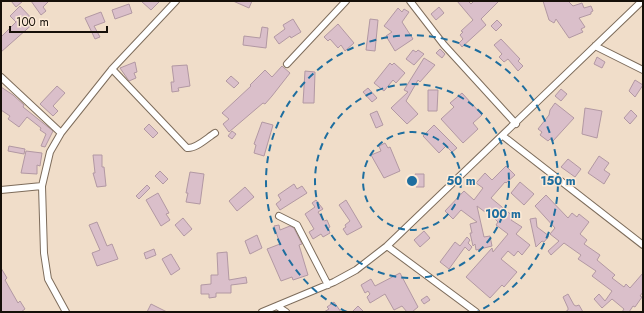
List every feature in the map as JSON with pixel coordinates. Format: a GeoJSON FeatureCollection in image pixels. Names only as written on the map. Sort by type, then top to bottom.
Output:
{"type":"FeatureCollection","features":[{"type":"Feature","properties":{"kind":"street"},"geometry":{"type":"LineString","coordinates":[[66,312],[48,279],[42,230],[42,186],[50,152],[60,133],[112,69],[176,1]]}},
{"type":"Feature","properties":{"kind":"street"},"geometry":{"type":"LineString","coordinates":[[287,64],[346,1]]}},
{"type":"Feature","properties":{"kind":"street"},"geometry":{"type":"LineString","coordinates":[[410,1],[444,45],[516,124]]}},
{"type":"Feature","properties":{"kind":"street"},"geometry":{"type":"LineString","coordinates":[[262,312],[328,285],[356,270],[387,246],[516,124],[642,1]]}},
{"type":"Feature","properties":{"kind":"street"},"geometry":{"type":"LineString","coordinates":[[595,46],[643,70]]}},
{"type":"Feature","properties":{"kind":"street"},"geometry":{"type":"LineString","coordinates":[[112,69],[186,148],[199,144],[215,133]]}},
{"type":"Feature","properties":{"kind":"street"},"geometry":{"type":"LineString","coordinates":[[1,77],[60,133]]}},
{"type":"Feature","properties":{"kind":"street"},"geometry":{"type":"LineString","coordinates":[[503,136],[643,245]]}},
{"type":"Feature","properties":{"kind":"street"},"geometry":{"type":"LineString","coordinates":[[1,190],[42,186]]}},
{"type":"Feature","properties":{"kind":"street"},"geometry":{"type":"LineString","coordinates":[[279,216],[297,225],[328,285]]}},
{"type":"Feature","properties":{"kind":"street"},"geometry":{"type":"LineString","coordinates":[[387,246],[476,312]]}},
{"type":"Feature","properties":{"kind":"street"},"geometry":{"type":"LineString","coordinates":[[277,306],[286,312]]}},
{"type":"Feature","properties":{"kind":"building"},"geometry":{"type":"Polygon","coordinates":[[[11,1],[23,1],[16,7],[11,1]]]}},
{"type":"Feature","properties":{"kind":"building"},"geometry":{"type":"Polygon","coordinates":[[[31,1],[49,1],[43,7],[46,11],[41,15],[31,1]]]}},
{"type":"Feature","properties":{"kind":"building"},"geometry":{"type":"Polygon","coordinates":[[[141,1],[160,1],[151,10],[141,1]]]}},
{"type":"Feature","properties":{"kind":"building"},"geometry":{"type":"Polygon","coordinates":[[[233,1],[252,1],[249,8],[233,1]]]}},
{"type":"Feature","properties":{"kind":"building"},"geometry":{"type":"Polygon","coordinates":[[[457,1],[468,1],[471,4],[474,1],[499,1],[481,19],[486,25],[462,47],[459,43],[463,39],[460,35],[463,32],[461,31],[473,20],[457,1]]]}},
{"type":"Feature","properties":{"kind":"building"},"geometry":{"type":"Polygon","coordinates":[[[543,1],[568,1],[573,6],[582,3],[584,8],[591,6],[593,11],[591,14],[579,18],[585,27],[581,29],[583,32],[569,38],[556,19],[554,23],[549,20],[543,1]]]}},
{"type":"Feature","properties":{"kind":"building"},"geometry":{"type":"Polygon","coordinates":[[[129,4],[132,13],[115,19],[112,10],[129,4]]]}},
{"type":"Feature","properties":{"kind":"building"},"geometry":{"type":"Polygon","coordinates":[[[20,6],[35,22],[1,52],[1,37],[16,22],[10,16],[20,6]]]}},
{"type":"Feature","properties":{"kind":"building"},"geometry":{"type":"Polygon","coordinates":[[[439,7],[444,13],[436,20],[431,14],[439,7]]]}},
{"type":"Feature","properties":{"kind":"building"},"geometry":{"type":"Polygon","coordinates":[[[398,8],[402,12],[404,9],[409,12],[402,22],[413,39],[395,51],[386,36],[392,32],[384,26],[398,8]]]}},
{"type":"Feature","properties":{"kind":"building"},"geometry":{"type":"Polygon","coordinates":[[[101,12],[105,22],[94,26],[100,37],[95,39],[85,18],[101,12]]]}},
{"type":"Feature","properties":{"kind":"building"},"geometry":{"type":"Polygon","coordinates":[[[293,19],[301,32],[291,38],[290,36],[279,44],[274,37],[285,29],[283,25],[293,19]]]}},
{"type":"Feature","properties":{"kind":"building"},"geometry":{"type":"Polygon","coordinates":[[[370,19],[378,20],[375,51],[366,50],[370,19]]]}},
{"type":"Feature","properties":{"kind":"building"},"geometry":{"type":"Polygon","coordinates":[[[497,20],[502,25],[496,31],[491,26],[497,20]]]}},
{"type":"Feature","properties":{"kind":"building"},"geometry":{"type":"Polygon","coordinates":[[[338,24],[354,43],[345,51],[341,45],[338,48],[330,39],[328,41],[324,37],[338,24]]]}},
{"type":"Feature","properties":{"kind":"building"},"geometry":{"type":"Polygon","coordinates":[[[262,27],[268,28],[266,48],[243,45],[244,36],[260,38],[262,27]]]}},
{"type":"Feature","properties":{"kind":"building"},"geometry":{"type":"Polygon","coordinates":[[[501,39],[520,59],[518,61],[523,66],[518,71],[508,59],[504,62],[499,57],[502,54],[494,45],[501,39]]]}},
{"type":"Feature","properties":{"kind":"building"},"geometry":{"type":"Polygon","coordinates":[[[440,49],[445,54],[442,58],[436,53],[440,49]]]}},
{"type":"Feature","properties":{"kind":"building"},"geometry":{"type":"Polygon","coordinates":[[[413,50],[416,52],[418,50],[424,54],[414,65],[406,59],[413,50]]]}},
{"type":"Feature","properties":{"kind":"building"},"geometry":{"type":"Polygon","coordinates":[[[597,57],[605,62],[602,68],[594,64],[597,57]]]}},
{"type":"Feature","properties":{"kind":"building"},"geometry":{"type":"Polygon","coordinates":[[[424,58],[435,65],[420,82],[418,80],[406,101],[418,114],[407,124],[391,108],[408,92],[404,90],[424,58]]]}},
{"type":"Feature","properties":{"kind":"building"},"geometry":{"type":"Polygon","coordinates":[[[135,62],[137,72],[134,73],[136,78],[129,81],[120,68],[135,62]]]}},
{"type":"Feature","properties":{"kind":"building"},"geometry":{"type":"Polygon","coordinates":[[[390,63],[392,65],[394,63],[405,73],[396,83],[393,80],[384,91],[374,83],[390,63]]]}},
{"type":"Feature","properties":{"kind":"building"},"geometry":{"type":"Polygon","coordinates":[[[187,65],[190,86],[178,88],[179,91],[172,92],[171,82],[174,82],[172,66],[187,65]]]}},
{"type":"Feature","properties":{"kind":"building"},"geometry":{"type":"Polygon","coordinates":[[[282,66],[290,73],[272,96],[265,104],[263,103],[229,132],[223,124],[229,119],[222,113],[251,86],[250,85],[265,70],[272,77],[282,66]]]}},
{"type":"Feature","properties":{"kind":"building"},"geometry":{"type":"Polygon","coordinates":[[[305,71],[315,72],[314,103],[303,103],[305,71]]]}},
{"type":"Feature","properties":{"kind":"building"},"geometry":{"type":"Polygon","coordinates":[[[231,76],[239,83],[234,88],[226,81],[231,76]]]}},
{"type":"Feature","properties":{"kind":"building"},"geometry":{"type":"Polygon","coordinates":[[[635,80],[643,85],[635,97],[629,91],[635,80]]]}},
{"type":"Feature","properties":{"kind":"building"},"geometry":{"type":"Polygon","coordinates":[[[57,86],[65,93],[53,106],[58,111],[53,116],[40,104],[57,86]]]}},
{"type":"Feature","properties":{"kind":"building"},"geometry":{"type":"Polygon","coordinates":[[[1,87],[13,95],[24,105],[23,107],[53,131],[45,147],[41,146],[46,134],[40,130],[41,128],[27,117],[19,127],[8,119],[10,116],[1,110],[1,87]]]}},
{"type":"Feature","properties":{"kind":"building"},"geometry":{"type":"Polygon","coordinates":[[[368,88],[377,98],[372,102],[363,92],[368,88]]]}},
{"type":"Feature","properties":{"kind":"building"},"geometry":{"type":"Polygon","coordinates":[[[561,89],[567,94],[561,101],[555,96],[561,89]]]}},
{"type":"Feature","properties":{"kind":"building"},"geometry":{"type":"Polygon","coordinates":[[[428,90],[438,90],[437,111],[428,111],[428,90]]]}},
{"type":"Feature","properties":{"kind":"building"},"geometry":{"type":"Polygon","coordinates":[[[462,93],[482,115],[473,123],[478,129],[463,143],[441,119],[454,107],[450,103],[462,93]]]}},
{"type":"Feature","properties":{"kind":"building"},"geometry":{"type":"Polygon","coordinates":[[[555,103],[574,118],[553,141],[550,139],[548,141],[540,135],[542,132],[538,129],[549,115],[550,110],[555,103]]]}},
{"type":"Feature","properties":{"kind":"building"},"geometry":{"type":"Polygon","coordinates":[[[585,108],[602,111],[597,138],[582,134],[585,108]]]}},
{"type":"Feature","properties":{"kind":"building"},"geometry":{"type":"Polygon","coordinates":[[[631,110],[637,116],[630,124],[624,118],[631,110]]]}},
{"type":"Feature","properties":{"kind":"building"},"geometry":{"type":"Polygon","coordinates":[[[377,111],[383,125],[376,128],[370,114],[377,111]]]}},
{"type":"Feature","properties":{"kind":"building"},"geometry":{"type":"Polygon","coordinates":[[[262,122],[273,125],[264,156],[254,153],[256,145],[254,144],[262,122]]]}},
{"type":"Feature","properties":{"kind":"building"},"geometry":{"type":"Polygon","coordinates":[[[149,124],[158,133],[153,138],[144,129],[149,124]]]}},
{"type":"Feature","properties":{"kind":"building"},"geometry":{"type":"Polygon","coordinates":[[[434,125],[457,148],[452,152],[446,146],[439,153],[423,136],[434,125]]]}},
{"type":"Feature","properties":{"kind":"building"},"geometry":{"type":"Polygon","coordinates":[[[232,131],[236,134],[232,139],[228,136],[232,131]]]}},
{"type":"Feature","properties":{"kind":"building"},"geometry":{"type":"Polygon","coordinates":[[[385,143],[388,148],[390,147],[400,171],[384,178],[371,155],[381,151],[379,146],[385,143]]]}},
{"type":"Feature","properties":{"kind":"building"},"geometry":{"type":"Polygon","coordinates":[[[9,146],[25,149],[24,154],[8,151],[9,146]]]}},
{"type":"Feature","properties":{"kind":"building"},"geometry":{"type":"Polygon","coordinates":[[[26,151],[42,153],[40,166],[37,165],[37,174],[21,173],[26,151]]]}},
{"type":"Feature","properties":{"kind":"building"},"geometry":{"type":"Polygon","coordinates":[[[93,155],[102,155],[102,167],[104,167],[106,186],[97,187],[93,173],[95,173],[93,155]]]}},
{"type":"Feature","properties":{"kind":"building"},"geometry":{"type":"Polygon","coordinates":[[[599,156],[609,163],[604,170],[610,174],[604,184],[588,173],[599,156]]]}},
{"type":"Feature","properties":{"kind":"building"},"geometry":{"type":"Polygon","coordinates":[[[568,159],[581,169],[575,177],[561,167],[568,159]]]}},
{"type":"Feature","properties":{"kind":"building"},"geometry":{"type":"Polygon","coordinates":[[[506,166],[515,175],[506,183],[505,182],[491,198],[514,217],[511,220],[522,227],[516,234],[530,245],[522,255],[518,251],[514,256],[508,251],[501,259],[517,272],[504,287],[502,285],[490,298],[466,277],[492,248],[493,252],[508,234],[496,225],[498,222],[487,211],[485,212],[477,206],[484,237],[490,236],[492,246],[476,250],[475,244],[473,246],[470,233],[472,233],[470,224],[477,222],[461,210],[453,219],[445,211],[464,191],[474,200],[483,188],[476,183],[485,173],[492,180],[506,166]]]}},
{"type":"Feature","properties":{"kind":"building"},"geometry":{"type":"Polygon","coordinates":[[[160,171],[168,179],[163,184],[155,176],[160,171]]]}},
{"type":"Feature","properties":{"kind":"building"},"geometry":{"type":"Polygon","coordinates":[[[190,172],[204,174],[200,204],[186,202],[190,172]]]}},
{"type":"Feature","properties":{"kind":"building"},"geometry":{"type":"Polygon","coordinates":[[[415,174],[424,174],[424,187],[416,187],[415,174]]]}},
{"type":"Feature","properties":{"kind":"building"},"geometry":{"type":"Polygon","coordinates":[[[520,182],[534,194],[524,205],[511,193],[520,182]]]}},
{"type":"Feature","properties":{"kind":"building"},"geometry":{"type":"Polygon","coordinates":[[[294,184],[297,189],[302,186],[307,193],[280,210],[276,204],[281,200],[278,195],[294,184]]]}},
{"type":"Feature","properties":{"kind":"building"},"geometry":{"type":"Polygon","coordinates":[[[147,185],[150,188],[139,199],[136,196],[147,185]]]}},
{"type":"Feature","properties":{"kind":"building"},"geometry":{"type":"Polygon","coordinates":[[[245,187],[254,197],[237,211],[229,201],[245,187]]]}},
{"type":"Feature","properties":{"kind":"building"},"geometry":{"type":"Polygon","coordinates":[[[158,193],[169,213],[166,214],[170,220],[161,226],[146,200],[158,193]]]}},
{"type":"Feature","properties":{"kind":"building"},"geometry":{"type":"Polygon","coordinates":[[[546,195],[568,218],[572,213],[577,217],[579,214],[589,222],[580,234],[587,240],[584,244],[600,255],[597,260],[615,275],[612,278],[624,287],[626,284],[630,288],[643,273],[643,292],[640,296],[642,297],[635,307],[633,306],[629,312],[622,312],[624,309],[612,299],[602,308],[594,299],[599,294],[605,301],[612,291],[592,276],[596,271],[578,259],[581,255],[564,243],[551,255],[548,251],[559,241],[550,234],[555,228],[535,206],[546,195]]]}},
{"type":"Feature","properties":{"kind":"building"},"geometry":{"type":"Polygon","coordinates":[[[316,200],[323,209],[318,212],[324,221],[327,220],[330,227],[328,228],[330,233],[323,237],[321,234],[313,239],[309,232],[314,229],[305,214],[315,207],[312,203],[316,200]]]}},
{"type":"Feature","properties":{"kind":"building"},"geometry":{"type":"Polygon","coordinates":[[[346,200],[362,227],[347,235],[343,229],[350,221],[339,205],[346,200]]]}},
{"type":"Feature","properties":{"kind":"building"},"geometry":{"type":"Polygon","coordinates":[[[183,218],[192,229],[184,236],[175,225],[183,218]]]}},
{"type":"Feature","properties":{"kind":"building"},"geometry":{"type":"Polygon","coordinates":[[[536,218],[537,227],[549,236],[544,242],[542,241],[536,247],[530,219],[536,218]]]}},
{"type":"Feature","properties":{"kind":"building"},"geometry":{"type":"Polygon","coordinates":[[[97,222],[107,246],[112,244],[118,259],[97,266],[92,253],[100,250],[89,225],[97,222]]]}},
{"type":"Feature","properties":{"kind":"building"},"geometry":{"type":"Polygon","coordinates":[[[279,225],[280,230],[290,226],[294,228],[302,244],[299,245],[308,275],[293,280],[292,277],[281,281],[267,249],[280,244],[274,226],[279,225]]]}},
{"type":"Feature","properties":{"kind":"building"},"geometry":{"type":"Polygon","coordinates":[[[424,231],[430,238],[420,247],[414,240],[424,231]]]}},
{"type":"Feature","properties":{"kind":"building"},"geometry":{"type":"Polygon","coordinates":[[[257,235],[262,248],[250,254],[245,241],[257,235]]]}},
{"type":"Feature","properties":{"kind":"building"},"geometry":{"type":"Polygon","coordinates":[[[467,237],[470,240],[468,243],[472,247],[469,251],[465,247],[449,269],[440,262],[455,242],[460,246],[467,237]]]}},
{"type":"Feature","properties":{"kind":"building"},"geometry":{"type":"Polygon","coordinates":[[[154,249],[156,255],[146,259],[144,253],[154,249]]]}},
{"type":"Feature","properties":{"kind":"building"},"geometry":{"type":"Polygon","coordinates":[[[227,252],[229,280],[246,277],[247,283],[231,285],[231,293],[216,293],[216,297],[209,298],[209,294],[201,294],[201,285],[211,284],[211,275],[218,275],[217,253],[227,252]]]}},
{"type":"Feature","properties":{"kind":"building"},"geometry":{"type":"Polygon","coordinates":[[[171,254],[180,269],[171,275],[162,259],[171,254]]]}},
{"type":"Feature","properties":{"kind":"building"},"geometry":{"type":"Polygon","coordinates":[[[1,268],[7,278],[5,280],[18,303],[20,301],[25,309],[21,312],[1,312],[1,268]]]}},
{"type":"Feature","properties":{"kind":"building"},"geometry":{"type":"Polygon","coordinates":[[[400,273],[418,307],[412,312],[407,312],[402,306],[394,310],[385,294],[370,303],[367,297],[370,294],[368,291],[365,293],[361,285],[371,279],[375,286],[400,273]]]}},
{"type":"Feature","properties":{"kind":"building"},"geometry":{"type":"Polygon","coordinates":[[[568,294],[574,305],[579,305],[583,312],[565,312],[568,308],[563,297],[568,294]]]}},
{"type":"Feature","properties":{"kind":"building"},"geometry":{"type":"Polygon","coordinates":[[[427,296],[430,300],[424,304],[421,300],[427,296]]]}},
{"type":"Feature","properties":{"kind":"building"},"geometry":{"type":"Polygon","coordinates":[[[334,302],[341,312],[324,312],[329,309],[327,307],[334,302]]]}},
{"type":"Feature","properties":{"kind":"building"},"geometry":{"type":"Polygon","coordinates":[[[151,304],[167,312],[147,312],[151,304]]]}},
{"type":"Feature","properties":{"kind":"building"},"geometry":{"type":"Polygon","coordinates":[[[358,306],[364,312],[352,312],[358,306]]]}}]}
